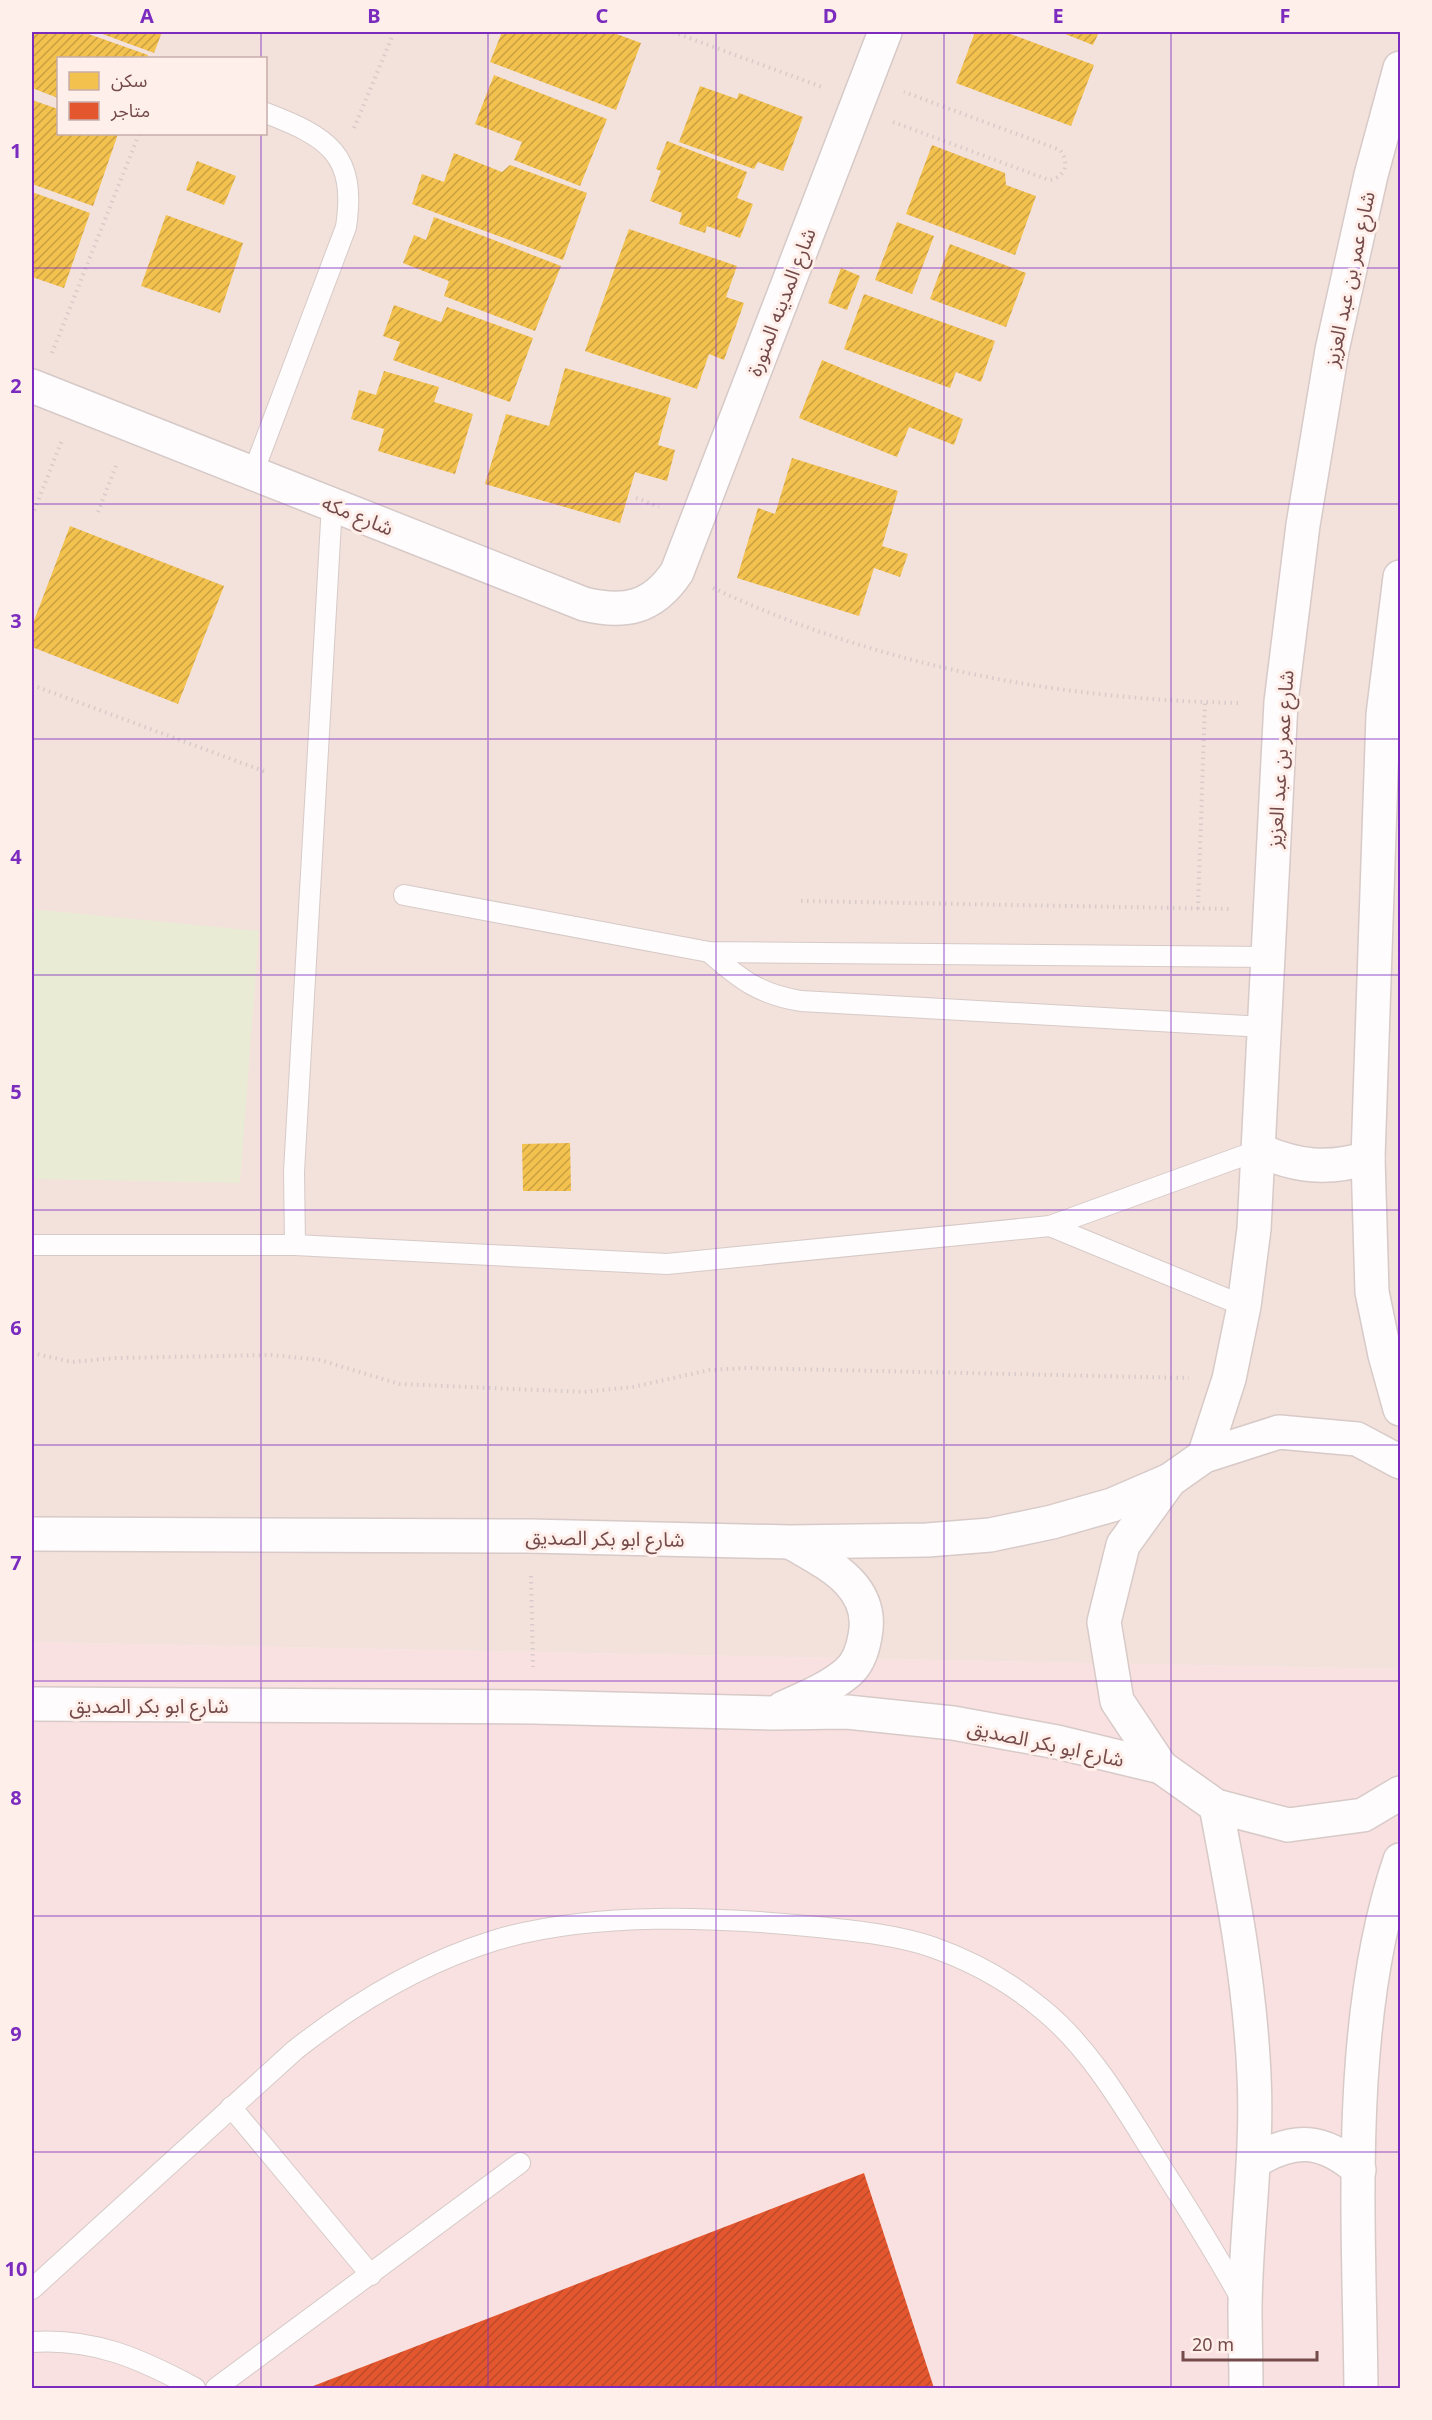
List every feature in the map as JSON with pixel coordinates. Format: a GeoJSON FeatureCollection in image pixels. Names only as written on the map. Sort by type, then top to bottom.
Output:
{"type":"FeatureCollection","features":[{"type":"Feature","properties":{"kind":"street","name":"شارع المدينه المنورة"},"geometry":{"type":"LineString","coordinates":[[677,572],[885,32]]}},
{"type":"Feature","properties":{"kind":"street","name":"شارع عمر بن عبد العزيز"},"geometry":{"type":"LineString","coordinates":[[1204,1456],[1229,1379],[1244,1306],[1254,1228],[1281,702],[1303,525],[1332,350],[1371,175],[1401,68]]}},
{"type":"Feature","properties":{"kind":"street","name":"شارع مكه"},"geometry":{"type":"LineString","coordinates":[[35,387],[560,595],[607,610],[632,608],[654,597],[667,586],[677,572]]}},
{"type":"Feature","properties":{"kind":"street"},"geometry":{"type":"LineString","coordinates":[[1401,577],[1383,715],[1368,1158],[1372,1292],[1385,1355],[1401,1409]]}},
{"type":"Feature","properties":{"kind":"street"},"geometry":{"type":"LineString","coordinates":[[1259,1150],[1280,1159],[1313,1166],[1347,1164],[1368,1158]]}},
{"type":"Feature","properties":{"kind":"street"},"geometry":{"type":"LineString","coordinates":[[1401,1462],[1358,1439],[1279,1431],[1204,1456],[1170,1480],[1123,1545],[1104,1622],[1117,1701],[1161,1767],[1216,1806],[1288,1825],[1363,1815],[1401,1793]]}},
{"type":"Feature","properties":{"kind":"street","name":"شارع ابو بكر الصديق"},"geometry":{"type":"LineString","coordinates":[[32,1534],[530,1536],[790,1542],[927,1540],[990,1534],[1052,1522],[1112,1505],[1170,1480]]}},
{"type":"Feature","properties":{"kind":"street"},"geometry":{"type":"LineString","coordinates":[[773,1713],[831,1686],[850,1671],[862,1650],[867,1625],[863,1602],[850,1581],[832,1565],[790,1542]]}},
{"type":"Feature","properties":{"kind":"street","name":"شارع ابو بكر الصديق"},"geometry":{"type":"LineString","coordinates":[[32,1704],[534,1707],[773,1713],[847,1712],[953,1723],[1057,1742],[1161,1767]]}},
{"type":"Feature","properties":{"kind":"street"},"geometry":{"type":"LineString","coordinates":[[1216,1806],[1234,1896],[1247,1986],[1254,2076],[1254,2162],[1245,2306],[1246,2388]]}},
{"type":"Feature","properties":{"kind":"street"},"geometry":{"type":"LineString","coordinates":[[1360,2388],[1359,2170],[1362,2089],[1372,1983],[1401,1860]]}},
{"type":"Feature","properties":{"kind":"street"},"geometry":{"type":"LineString","coordinates":[[1254,2162],[1280,2148],[1309,2144],[1328,2148],[1359,2170]]}},
{"type":"Feature","properties":{"kind":"lane"},"geometry":{"type":"LineString","coordinates":[[253,473],[346,227],[349,204],[348,182],[340,161],[331,148],[318,136],[267,113]]}},
{"type":"Feature","properties":{"kind":"lane"},"geometry":{"type":"LineString","coordinates":[[295,1245],[294,1172],[332,504]]}},
{"type":"Feature","properties":{"kind":"lane"},"geometry":{"type":"LineString","coordinates":[[404,895],[709,952],[1267,957]]}},
{"type":"Feature","properties":{"kind":"lane"},"geometry":{"type":"LineString","coordinates":[[709,952],[738,977],[758,990],[775,997],[1264,1027]]}},
{"type":"Feature","properties":{"kind":"lane"},"geometry":{"type":"LineString","coordinates":[[32,1245],[295,1245],[668,1264],[1050,1226],[1259,1150]]}},
{"type":"Feature","properties":{"kind":"lane"},"geometry":{"type":"LineString","coordinates":[[1050,1226],[1244,1306]]}},
{"type":"Feature","properties":{"kind":"lane"},"geometry":{"type":"LineString","coordinates":[[32,2289],[295,2050],[340,2015],[390,1984],[442,1959],[497,1940],[553,1927],[610,1921],[727,1920],[787,1924],[889,1937],[941,1951],[971,1963],[1009,1984],[1044,2010],[1075,2040],[1146,2141],[1212,2246],[1245,2306]]}},
{"type":"Feature","properties":{"kind":"lane"},"geometry":{"type":"LineString","coordinates":[[231,2107],[371,2275]]}},
{"type":"Feature","properties":{"kind":"lane"},"geometry":{"type":"LineString","coordinates":[[216,2388],[520,2163]]}},
{"type":"Feature","properties":{"kind":"lane"},"geometry":{"type":"LineString","coordinates":[[32,2342],[61,2341],[113,2350],[138,2358],[195,2388]]}},
{"type":"Feature","properties":{"kind":"path"},"geometry":{"type":"LineString","coordinates":[[340,161],[394,32]]}},
{"type":"Feature","properties":{"kind":"path"},"geometry":{"type":"LineString","coordinates":[[673,32],[861,96],[1060,150],[1066,160],[1064,171],[1055,179],[1049,180],[861,96]]}},
{"type":"Feature","properties":{"kind":"path"},"geometry":{"type":"LineString","coordinates":[[35,387],[139,135]]}},
{"type":"Feature","properties":{"kind":"path"},"geometry":{"type":"LineString","coordinates":[[32,516],[76,404]]}},
{"type":"Feature","properties":{"kind":"path"},"geometry":{"type":"LineString","coordinates":[[98,512],[132,426]]}},
{"type":"Feature","properties":{"kind":"path"},"geometry":{"type":"LineString","coordinates":[[677,572],[803,625],[934,666],[1069,692],[1205,702],[1281,702]]}},
{"type":"Feature","properties":{"kind":"path"},"geometry":{"type":"LineString","coordinates":[[32,685],[266,772]]}},
{"type":"Feature","properties":{"kind":"path"},"geometry":{"type":"LineString","coordinates":[[1198,909],[1205,702]]}},
{"type":"Feature","properties":{"kind":"path"},"geometry":{"type":"LineString","coordinates":[[801,901],[1272,910]]}},
{"type":"Feature","properties":{"kind":"path"},"geometry":{"type":"LineString","coordinates":[[32,1353],[72,1362],[117,1358],[272,1354],[343,1365],[382,1381],[399,1384],[584,1392],[633,1387],[709,1370],[746,1368],[1229,1379]]}},
{"type":"Feature","properties":{"kind":"path"},"geometry":{"type":"LineString","coordinates":[[530,1536],[534,1707]]}},
{"type":"Feature","properties":{"kind":"shaded area"},"geometry":{"type":"Polygon","coordinates":[[[32,32],[1400,32],[1400,1669],[32,1642],[32,32]]]}},
{"type":"Feature","properties":{"kind":"shaded area"},"geometry":{"type":"Polygon","coordinates":[[[32,1642],[1400,1669],[1400,2388],[32,2388],[32,1642]]]}},
{"type":"Feature","properties":{"kind":"green space"},"geometry":{"type":"Polygon","coordinates":[[[32,909],[259,931],[240,1183],[32,1179],[32,909]]]}},
{"type":"Feature","properties":{"kind":"building: سكن"},"geometry":{"type":"Polygon","coordinates":[[[32,32],[83,32],[148,55],[147,57],[57,57],[57,98],[32,88],[32,32]]]}},
{"type":"Feature","properties":{"kind":"building: سكن"},"geometry":{"type":"Polygon","coordinates":[[[97,32],[162,32],[154,53],[97,32]]]}},
{"type":"Feature","properties":{"kind":"building: سكن"},"geometry":{"type":"Polygon","coordinates":[[[502,32],[611,32],[641,43],[616,110],[490,62],[502,32]]]}},
{"type":"Feature","properties":{"kind":"building: سكن"},"geometry":{"type":"Polygon","coordinates":[[[975,32],[1005,32],[1094,65],[1071,126],[956,83],[975,32]]]}},
{"type":"Feature","properties":{"kind":"building: سكن"},"geometry":{"type":"Polygon","coordinates":[[[1060,32],[1099,32],[1093,45],[1060,32]]]}},
{"type":"Feature","properties":{"kind":"building: سكن"},"geometry":{"type":"Polygon","coordinates":[[[494,75],[607,119],[580,186],[514,160],[522,142],[475,124],[494,75]]]}},
{"type":"Feature","properties":{"kind":"building: سكن"},"geometry":{"type":"Polygon","coordinates":[[[700,86],[737,99],[739,93],[803,117],[783,171],[758,162],[754,169],[679,142],[700,86]]]}},
{"type":"Feature","properties":{"kind":"building: سكن"},"geometry":{"type":"Polygon","coordinates":[[[32,100],[57,109],[57,135],[118,135],[93,206],[32,184],[32,100]]]}},
{"type":"Feature","properties":{"kind":"building: سكن"},"geometry":{"type":"Polygon","coordinates":[[[667,141],[747,172],[737,198],[753,204],[740,238],[707,226],[705,233],[679,224],[682,213],[650,201],[661,171],[656,169],[667,141]]]}},
{"type":"Feature","properties":{"kind":"building: سكن"},"geometry":{"type":"Polygon","coordinates":[[[932,145],[1005,173],[1006,185],[1036,196],[1015,255],[906,214],[932,145]]]}},
{"type":"Feature","properties":{"kind":"building: سكن"},"geometry":{"type":"Polygon","coordinates":[[[454,153],[502,172],[510,165],[587,193],[563,260],[412,204],[422,174],[444,182],[454,153]]]}},
{"type":"Feature","properties":{"kind":"building: سكن"},"geometry":{"type":"Polygon","coordinates":[[[197,161],[236,176],[224,205],[186,190],[197,161]]]}},
{"type":"Feature","properties":{"kind":"building: سكن"},"geometry":{"type":"Polygon","coordinates":[[[32,192],[90,213],[64,288],[32,277],[32,192]]]}},
{"type":"Feature","properties":{"kind":"building: سكن"},"geometry":{"type":"Polygon","coordinates":[[[166,215],[243,243],[220,313],[141,286],[166,215]]]}},
{"type":"Feature","properties":{"kind":"building: سكن"},"geometry":{"type":"Polygon","coordinates":[[[434,217],[561,266],[535,331],[444,296],[449,281],[403,263],[414,235],[426,240],[434,217]]]}},
{"type":"Feature","properties":{"kind":"building: سكن"},"geometry":{"type":"Polygon","coordinates":[[[897,222],[934,236],[912,294],[875,280],[897,222]]]}},
{"type":"Feature","properties":{"kind":"building: سكن"},"geometry":{"type":"Polygon","coordinates":[[[629,229],[737,266],[726,297],[744,303],[724,360],[709,354],[697,389],[585,351],[629,229]]]}},
{"type":"Feature","properties":{"kind":"building: سكن"},"geometry":{"type":"Polygon","coordinates":[[[950,244],[1026,273],[1006,327],[930,299],[950,244]]]}},
{"type":"Feature","properties":{"kind":"building: سكن"},"geometry":{"type":"Polygon","coordinates":[[[841,268],[860,276],[847,310],[828,303],[841,268]]]}},
{"type":"Feature","properties":{"kind":"building: سكن"},"geometry":{"type":"Polygon","coordinates":[[[864,294],[995,341],[981,382],[956,372],[950,388],[844,349],[864,294]]]}},
{"type":"Feature","properties":{"kind":"building: سكن"},"geometry":{"type":"Polygon","coordinates":[[[394,305],[441,322],[447,307],[533,338],[510,402],[393,360],[400,342],[383,336],[394,305]]]}},
{"type":"Feature","properties":{"kind":"building: سكن"},"geometry":{"type":"Polygon","coordinates":[[[822,360],[963,419],[954,445],[909,427],[897,457],[799,418],[822,360]]]}},
{"type":"Feature","properties":{"kind":"building: سكن"},"geometry":{"type":"Polygon","coordinates":[[[565,368],[671,398],[658,445],[675,450],[667,481],[635,472],[620,523],[485,484],[506,414],[549,426],[565,368]]]}},
{"type":"Feature","properties":{"kind":"building: سكن"},"geometry":{"type":"Polygon","coordinates":[[[384,371],[439,387],[434,402],[473,414],[455,474],[378,451],[384,429],[351,419],[359,390],[376,395],[384,371]]]}},
{"type":"Feature","properties":{"kind":"building: سكن"},"geometry":{"type":"Polygon","coordinates":[[[792,458],[898,491],[882,546],[908,554],[900,577],[874,568],[859,616],[737,578],[758,508],[775,514],[792,458]]]}},
{"type":"Feature","properties":{"kind":"building: سكن"},"geometry":{"type":"Polygon","coordinates":[[[70,526],[224,586],[178,704],[32,647],[32,626],[70,526]]]}},
{"type":"Feature","properties":{"kind":"building: سكن"},"geometry":{"type":"Polygon","coordinates":[[[570,1143],[571,1191],[523,1191],[522,1144],[570,1143]]]}},
{"type":"Feature","properties":{"kind":"building: متاجر"},"geometry":{"type":"Polygon","coordinates":[[[864,2173],[934,2388],[308,2388],[864,2173]]]}}]}
